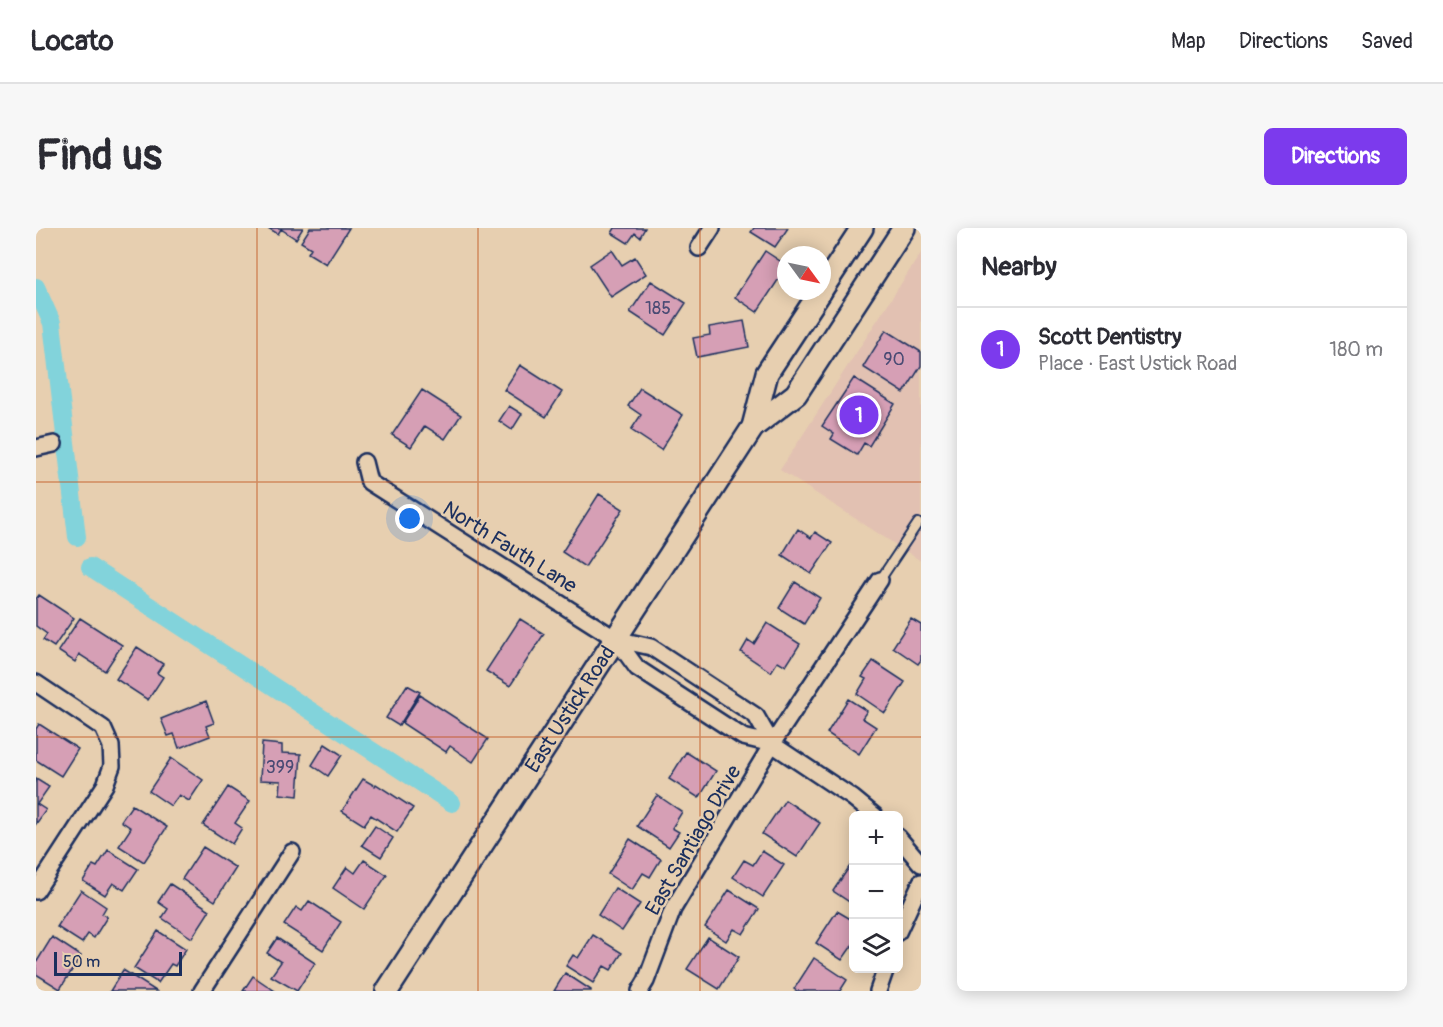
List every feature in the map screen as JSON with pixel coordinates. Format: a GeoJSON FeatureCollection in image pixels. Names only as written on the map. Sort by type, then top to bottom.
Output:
{"type":"FeatureCollection","features":[{"type":"Feature","properties":{"kind":"main road","name":"East Ustick Road"},"geometry":{"type":"LineString","coordinates":[[831,275],[862,228]]}},
{"type":"Feature","properties":{"kind":"main road","name":"East Ustick Road"},"geometry":{"type":"LineString","coordinates":[[753,427],[796,394],[904,228]]}},
{"type":"Feature","properties":{"kind":"main road","name":"East Ustick Road"},"geometry":{"type":"LineString","coordinates":[[387,991],[753,427],[767,373],[814,300]]}},
{"type":"Feature","properties":{"kind":"street"},"geometry":{"type":"LineString","coordinates":[[699,248],[712,228]]}},
{"type":"Feature","properties":{"kind":"street"},"geometry":{"type":"LineString","coordinates":[[36,448],[54,444]]}},
{"type":"Feature","properties":{"kind":"street","name":"North Fauth Lane"},"geometry":{"type":"LineString","coordinates":[[364,462],[369,482],[616,639]]}},
{"type":"Feature","properties":{"kind":"street","name":"East Santiago Drive"},"geometry":{"type":"LineString","coordinates":[[640,991],[646,981],[673,909],[772,744],[880,580]]}},
{"type":"Feature","properties":{"kind":"street"},"geometry":{"type":"LineString","coordinates":[[616,639],[637,668],[743,737],[772,744],[869,811]]}},
{"type":"Feature","properties":{"kind":"street"},"geometry":{"type":"LineString","coordinates":[[616,639],[651,647],[756,716],[772,744]]}},
{"type":"Feature","properties":{"kind":"street"},"geometry":{"type":"LineString","coordinates":[[36,683],[102,728],[111,746],[112,766],[105,785],[36,891]]}},
{"type":"Feature","properties":{"kind":"street"},"geometry":{"type":"LineString","coordinates":[[903,843],[921,864]]}},
{"type":"Feature","properties":{"kind":"street"},"geometry":{"type":"LineString","coordinates":[[202,991],[292,852]]}},
{"type":"Feature","properties":{"kind":"street"},"geometry":{"type":"LineString","coordinates":[[903,921],[921,882]]}},
{"type":"Feature","properties":{"kind":"street"},"geometry":{"type":"LineString","coordinates":[[878,991],[885,973]]}},
{"type":"Feature","properties":{"kind":"lane"},"geometry":{"type":"LineString","coordinates":[[880,580],[918,523]]}},
{"type":"Feature","properties":{"kind":"shaded area"},"geometry":{"type":"Polygon","coordinates":[[[921,253],[921,561],[780,470],[921,253]]]}},
{"type":"Feature","properties":{"kind":"building"},"geometry":{"type":"Polygon","coordinates":[[[268,228],[303,228],[296,239],[281,229],[278,234],[268,228]]]}},
{"type":"Feature","properties":{"kind":"building"},"geometry":{"type":"Polygon","coordinates":[[[310,228],[349,228],[326,264],[308,253],[311,248],[301,242],[310,228]]]}},
{"type":"Feature","properties":{"kind":"building"},"geometry":{"type":"Polygon","coordinates":[[[615,228],[645,228],[640,237],[635,233],[628,243],[612,233],[615,228]]]}},
{"type":"Feature","properties":{"kind":"building"},"geometry":{"type":"Polygon","coordinates":[[[754,228],[788,228],[775,247],[751,232],[754,228]]]}},
{"type":"Feature","properties":{"kind":"building"},"geometry":{"type":"Polygon","coordinates":[[[612,250],[622,265],[635,257],[646,274],[611,297],[590,265],[612,250]]]}},
{"type":"Feature","properties":{"kind":"building"},"geometry":{"type":"Polygon","coordinates":[[[765,251],[777,259],[777,282],[757,312],[735,297],[765,251]]]}},
{"type":"Feature","properties":{"kind":"building"},"geometry":{"type":"Polygon","coordinates":[[[651,281],[686,303],[665,335],[630,312],[651,281]]]}},
{"type":"Feature","properties":{"kind":"building"},"geometry":{"type":"Polygon","coordinates":[[[744,321],[749,347],[697,357],[693,338],[710,335],[709,327],[744,321]]]}},
{"type":"Feature","properties":{"kind":"building"},"geometry":{"type":"Polygon","coordinates":[[[886,330],[921,352],[921,366],[904,393],[863,367],[886,330]]]}},
{"type":"Feature","properties":{"kind":"building"},"geometry":{"type":"Polygon","coordinates":[[[520,365],[562,392],[546,417],[504,390],[520,365]]]}},
{"type":"Feature","properties":{"kind":"building"},"geometry":{"type":"Polygon","coordinates":[[[854,378],[895,404],[869,446],[864,443],[857,455],[831,439],[834,434],[822,426],[854,378]]]}},
{"type":"Feature","properties":{"kind":"building"},"geometry":{"type":"Polygon","coordinates":[[[640,388],[683,415],[661,450],[631,430],[641,415],[628,406],[640,388]]]}},
{"type":"Feature","properties":{"kind":"building"},"geometry":{"type":"Polygon","coordinates":[[[422,390],[461,415],[445,439],[425,426],[411,447],[392,435],[422,390]]]}},
{"type":"Feature","properties":{"kind":"building"},"geometry":{"type":"Polygon","coordinates":[[[509,406],[522,414],[512,430],[499,421],[509,406]]]}},
{"type":"Feature","properties":{"kind":"building"},"geometry":{"type":"Polygon","coordinates":[[[599,494],[623,509],[585,567],[562,552],[599,494]]]}},
{"type":"Feature","properties":{"kind":"building"},"geometry":{"type":"Polygon","coordinates":[[[798,529],[811,538],[815,532],[832,543],[811,574],[782,555],[798,529]]]}},
{"type":"Feature","properties":{"kind":"building"},"geometry":{"type":"Polygon","coordinates":[[[795,582],[820,598],[804,624],[779,608],[795,582]]]}},
{"type":"Feature","properties":{"kind":"building"},"geometry":{"type":"Polygon","coordinates":[[[39,595],[74,618],[54,647],[43,640],[47,634],[36,626],[36,599],[39,595]]]}},
{"type":"Feature","properties":{"kind":"building"},"geometry":{"type":"Polygon","coordinates":[[[80,618],[122,645],[105,671],[79,654],[75,662],[58,651],[80,618]]]}},
{"type":"Feature","properties":{"kind":"building"},"geometry":{"type":"Polygon","coordinates":[[[520,619],[544,634],[510,686],[486,671],[520,619]]]}},
{"type":"Feature","properties":{"kind":"building"},"geometry":{"type":"Polygon","coordinates":[[[911,619],[921,625],[921,660],[918,664],[893,647],[911,619]]]}},
{"type":"Feature","properties":{"kind":"building"},"geometry":{"type":"Polygon","coordinates":[[[767,623],[800,644],[786,666],[778,661],[771,672],[741,652],[748,640],[754,644],[767,623]]]}},
{"type":"Feature","properties":{"kind":"building"},"geometry":{"type":"Polygon","coordinates":[[[137,647],[163,664],[157,673],[163,677],[148,700],[116,679],[137,647]]]}},
{"type":"Feature","properties":{"kind":"building"},"geometry":{"type":"Polygon","coordinates":[[[873,661],[905,682],[885,713],[857,694],[866,679],[862,677],[873,661]]]}},
{"type":"Feature","properties":{"kind":"building"},"geometry":{"type":"Polygon","coordinates":[[[407,685],[420,692],[399,726],[386,718],[407,685]]]}},
{"type":"Feature","properties":{"kind":"building"},"geometry":{"type":"Polygon","coordinates":[[[420,695],[488,739],[473,762],[450,746],[446,752],[402,723],[420,695]]]}},
{"type":"Feature","properties":{"kind":"building"},"geometry":{"type":"Polygon","coordinates":[[[848,699],[867,711],[862,718],[876,727],[859,754],[827,733],[848,699]]]}},
{"type":"Feature","properties":{"kind":"building"},"geometry":{"type":"Polygon","coordinates":[[[206,701],[214,723],[206,726],[210,736],[179,748],[174,734],[168,736],[161,719],[206,701]]]}},
{"type":"Feature","properties":{"kind":"building"},"geometry":{"type":"Polygon","coordinates":[[[39,724],[78,749],[61,776],[36,760],[36,729],[39,724]]]}},
{"type":"Feature","properties":{"kind":"building"},"geometry":{"type":"Polygon","coordinates":[[[262,743],[282,745],[282,753],[301,754],[298,796],[280,794],[281,781],[260,780],[262,743]]]}},
{"type":"Feature","properties":{"kind":"building"},"geometry":{"type":"Polygon","coordinates":[[[325,744],[342,755],[328,776],[312,765],[325,744]]]}},
{"type":"Feature","properties":{"kind":"building"},"geometry":{"type":"Polygon","coordinates":[[[686,752],[716,771],[699,798],[669,779],[686,752]]]}},
{"type":"Feature","properties":{"kind":"building"},"geometry":{"type":"Polygon","coordinates":[[[171,758],[203,780],[189,801],[179,795],[171,806],[149,791],[171,758]]]}},
{"type":"Feature","properties":{"kind":"building"},"geometry":{"type":"Polygon","coordinates":[[[36,779],[49,787],[37,804],[46,810],[36,824],[36,779]]]}},
{"type":"Feature","properties":{"kind":"building"},"geometry":{"type":"Polygon","coordinates":[[[363,779],[375,786],[376,784],[413,808],[397,832],[371,815],[364,825],[342,811],[363,779]]]}},
{"type":"Feature","properties":{"kind":"building"},"geometry":{"type":"Polygon","coordinates":[[[228,787],[250,801],[235,823],[242,828],[232,844],[203,825],[228,787]]]}},
{"type":"Feature","properties":{"kind":"building"},"geometry":{"type":"Polygon","coordinates":[[[657,795],[682,812],[672,828],[679,832],[669,847],[637,826],[657,795]]]}},
{"type":"Feature","properties":{"kind":"building"},"geometry":{"type":"Polygon","coordinates":[[[785,800],[820,823],[797,857],[762,834],[785,800]]]}},
{"type":"Feature","properties":{"kind":"building"},"geometry":{"type":"Polygon","coordinates":[[[132,805],[167,827],[144,862],[119,846],[131,828],[121,821],[132,805]]]}},
{"type":"Feature","properties":{"kind":"building"},"geometry":{"type":"Polygon","coordinates":[[[375,826],[393,838],[381,857],[362,845],[375,826]]]}},
{"type":"Feature","properties":{"kind":"building"},"geometry":{"type":"Polygon","coordinates":[[[630,839],[661,859],[650,877],[643,873],[632,890],[608,874],[630,839]]]}},
{"type":"Feature","properties":{"kind":"building"},"geometry":{"type":"Polygon","coordinates":[[[203,847],[236,868],[215,901],[182,879],[203,847]]]}},
{"type":"Feature","properties":{"kind":"building"},"geometry":{"type":"Polygon","coordinates":[[[108,850],[138,869],[124,890],[113,883],[105,895],[83,881],[93,865],[97,867],[108,850]]]}},
{"type":"Feature","properties":{"kind":"building"},"geometry":{"type":"Polygon","coordinates":[[[762,851],[784,865],[763,897],[733,877],[744,860],[753,865],[762,851]]]}},
{"type":"Feature","properties":{"kind":"building"},"geometry":{"type":"Polygon","coordinates":[[[364,860],[387,875],[364,909],[333,888],[347,867],[355,873],[364,860]]]}},
{"type":"Feature","properties":{"kind":"building"},"geometry":{"type":"Polygon","coordinates":[[[849,867],[849,902],[833,891],[849,867]]]}},
{"type":"Feature","properties":{"kind":"building"},"geometry":{"type":"Polygon","coordinates":[[[170,884],[210,910],[192,938],[162,918],[168,909],[158,902],[170,884]]]}},
{"type":"Feature","properties":{"kind":"building"},"geometry":{"type":"Polygon","coordinates":[[[615,888],[640,904],[622,931],[598,915],[615,888]]]}},
{"type":"Feature","properties":{"kind":"building"},"geometry":{"type":"Polygon","coordinates":[[[81,890],[106,907],[102,914],[107,917],[94,938],[88,934],[82,943],[57,927],[81,890]]]}},
{"type":"Feature","properties":{"kind":"building"},"geometry":{"type":"Polygon","coordinates":[[[729,890],[759,909],[743,934],[734,929],[726,941],[705,927],[729,890]]]}},
{"type":"Feature","properties":{"kind":"building"},"geometry":{"type":"Polygon","coordinates":[[[309,901],[341,922],[323,950],[284,925],[296,907],[302,911],[309,901]]]}},
{"type":"Feature","properties":{"kind":"building"},"geometry":{"type":"Polygon","coordinates":[[[837,911],[849,918],[849,950],[842,960],[816,943],[837,911]]]}},
{"type":"Feature","properties":{"kind":"building"},"geometry":{"type":"Polygon","coordinates":[[[158,931],[186,949],[175,966],[171,964],[158,983],[134,968],[158,931]]]}},
{"type":"Feature","properties":{"kind":"building"},"geometry":{"type":"Polygon","coordinates":[[[593,935],[622,953],[611,970],[604,966],[593,983],[566,966],[573,955],[578,958],[593,935]]]}},
{"type":"Feature","properties":{"kind":"building"},"geometry":{"type":"Polygon","coordinates":[[[52,937],[81,956],[60,989],[36,974],[36,963],[52,937]]]}},
{"type":"Feature","properties":{"kind":"building"},"geometry":{"type":"Polygon","coordinates":[[[708,937],[739,957],[719,989],[687,969],[708,937]]]}},
{"type":"Feature","properties":{"kind":"building"},"geometry":{"type":"Polygon","coordinates":[[[277,938],[315,963],[297,991],[271,976],[281,962],[267,953],[277,938]]]}},
{"type":"Feature","properties":{"kind":"building"},"geometry":{"type":"Polygon","coordinates":[[[814,958],[847,980],[840,991],[797,991],[794,989],[814,958]]]}},
{"type":"Feature","properties":{"kind":"building"},"geometry":{"type":"Polygon","coordinates":[[[123,970],[156,991],[110,991],[123,970]]]}},
{"type":"Feature","properties":{"kind":"building"},"geometry":{"type":"Polygon","coordinates":[[[565,973],[591,990],[591,991],[554,991],[565,973]]]}},
{"type":"Feature","properties":{"kind":"building"},"geometry":{"type":"Polygon","coordinates":[[[253,976],[275,991],[243,991],[253,976]]]}},
{"type":"Feature","properties":{"kind":"waterway"},"geometry":{"type":"LineString","coordinates":[[36,287],[52,323],[77,537]]}},
{"type":"Feature","properties":{"kind":"waterway"},"geometry":{"type":"LineString","coordinates":[[90,567],[452,803]]}},
{"type":"Feature","properties":{"kind":"place","name":"Scott Dentistry"},"geometry":{"type":"Point","coordinates":[859,415]}}]}
